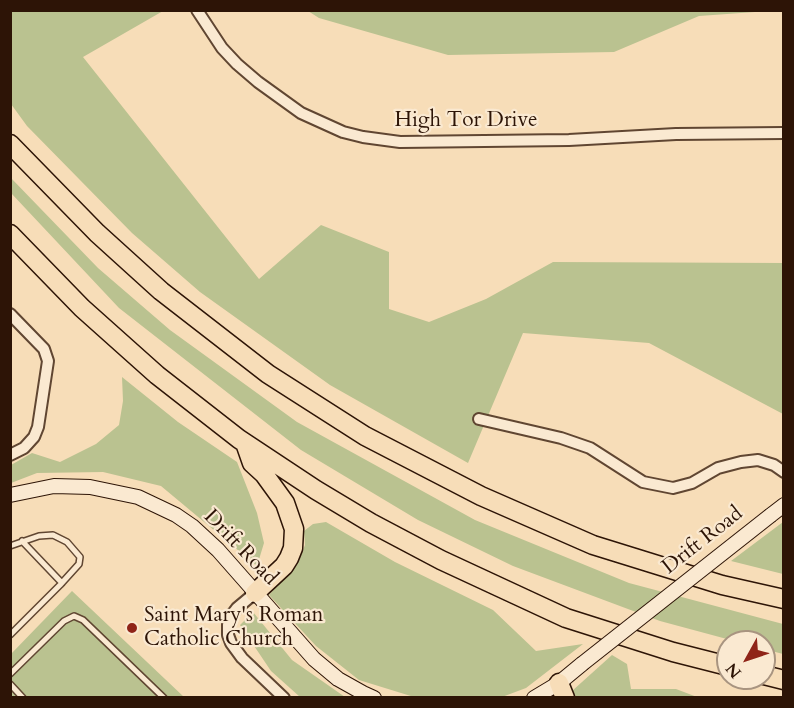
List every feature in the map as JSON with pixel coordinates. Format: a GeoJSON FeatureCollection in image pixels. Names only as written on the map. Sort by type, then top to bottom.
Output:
{"type":"FeatureCollection","features":[{"type":"Feature","properties":{"kind":"highway"},"geometry":{"type":"LineString","coordinates":[[10,144],[97,233],[161,291],[268,374],[366,436],[481,496],[583,541],[722,585],[783,598]]}},
{"type":"Feature","properties":{"kind":"highway"},"geometry":{"type":"LineString","coordinates":[[10,234],[122,345],[245,443],[316,490],[371,523],[441,560],[566,618],[673,652],[716,663]]}},
{"type":"Feature","properties":{"kind":"highway"},"geometry":{"type":"LineString","coordinates":[[245,443],[252,463],[264,474],[285,503],[294,529],[293,548],[289,558],[284,566],[255,593]]}},
{"type":"Feature","properties":{"kind":"main road","name":"Drift Road"},"geometry":{"type":"LineString","coordinates":[[10,495],[54,486],[90,487],[138,497],[159,506],[192,526],[218,550],[314,659],[338,679],[375,698]]}},
{"type":"Feature","properties":{"kind":"main road","name":"Drift Road"},"geometry":{"type":"LineString","coordinates":[[534,698],[562,690],[582,664],[783,505]]}},
{"type":"Feature","properties":{"kind":"street","name":"High Tor Drive"},"geometry":{"type":"LineString","coordinates":[[197,10],[222,48],[258,82],[301,113],[343,132],[363,137],[400,142],[569,140],[676,134],[783,133]]}},
{"type":"Feature","properties":{"kind":"street"},"geometry":{"type":"LineString","coordinates":[[10,314],[45,350],[48,361],[38,427],[34,437],[24,448],[10,455]]}},
{"type":"Feature","properties":{"kind":"street"},"geometry":{"type":"LineString","coordinates":[[479,418],[561,438],[590,448],[643,482],[673,488],[692,483],[718,468],[741,462],[758,460],[774,465],[783,472]]}},
{"type":"Feature","properties":{"kind":"street"},"geometry":{"type":"LineString","coordinates":[[255,593],[231,616],[228,635],[242,658],[284,698]]}},
{"type":"Feature","properties":{"kind":"lane"},"geometry":{"type":"LineString","coordinates":[[10,546],[39,536],[53,535],[67,542],[80,557],[79,564],[62,583],[10,635]]}},
{"type":"Feature","properties":{"kind":"lane"},"geometry":{"type":"LineString","coordinates":[[22,541],[62,583]]}},
{"type":"Feature","properties":{"kind":"lane"},"geometry":{"type":"LineString","coordinates":[[10,674],[64,621],[74,616],[83,620],[164,698]]}},
{"type":"Feature","properties":{"kind":"lane"},"geometry":{"type":"LineString","coordinates":[[10,684],[22,698]]}},
{"type":"Feature","properties":{"kind":"green space"},"geometry":{"type":"Polygon","coordinates":[[[783,10],[699,16],[614,52],[448,55],[319,18],[308,11],[783,10]]]}},
{"type":"Feature","properties":{"kind":"green space"},"geometry":{"type":"Polygon","coordinates":[[[11,11],[163,11],[83,57],[259,279],[321,225],[389,252],[389,309],[429,322],[486,299],[553,262],[783,263],[783,414],[649,343],[523,333],[468,463],[330,385],[200,292],[132,233],[27,126],[11,104],[11,11]]]}},
{"type":"Feature","properties":{"kind":"green space"},"geometry":{"type":"Polygon","coordinates":[[[11,178],[98,268],[170,330],[297,422],[475,520],[629,583],[783,624],[783,654],[776,652],[776,630],[716,630],[716,636],[660,621],[513,566],[418,520],[301,450],[119,308],[11,193],[11,178]]]}},
{"type":"Feature","properties":{"kind":"green space"},"geometry":{"type":"Polygon","coordinates":[[[122,377],[178,422],[237,462],[257,513],[264,543],[257,566],[161,486],[103,472],[37,473],[11,483],[11,465],[32,453],[60,462],[96,444],[119,425],[123,401],[122,377]]]}},
{"type":"Feature","properties":{"kind":"green space"},"geometry":{"type":"Polygon","coordinates":[[[326,522],[395,562],[493,610],[536,651],[583,644],[526,688],[502,697],[414,697],[359,680],[316,646],[269,595],[298,562],[305,545],[304,531],[313,524],[326,522]]]}},
{"type":"Feature","properties":{"kind":"green space"},"geometry":{"type":"Polygon","coordinates":[[[783,522],[783,574],[731,561],[783,522]]]}},
{"type":"Feature","properties":{"kind":"green space"},"geometry":{"type":"Polygon","coordinates":[[[72,591],[184,697],[11,697],[10,655],[72,591]]]}},
{"type":"Feature","properties":{"kind":"green space"},"geometry":{"type":"Polygon","coordinates":[[[253,612],[292,660],[345,697],[300,697],[271,671],[240,625],[253,612]]]}},
{"type":"Feature","properties":{"kind":"green space"},"geometry":{"type":"Polygon","coordinates":[[[612,655],[627,664],[631,689],[676,689],[697,697],[576,697],[572,691],[612,655]]]}},
{"type":"Feature","properties":{"kind":"place","name":"Saint Mary's Roman Catholic Church"},"geometry":{"type":"Point","coordinates":[132,628]}}]}
